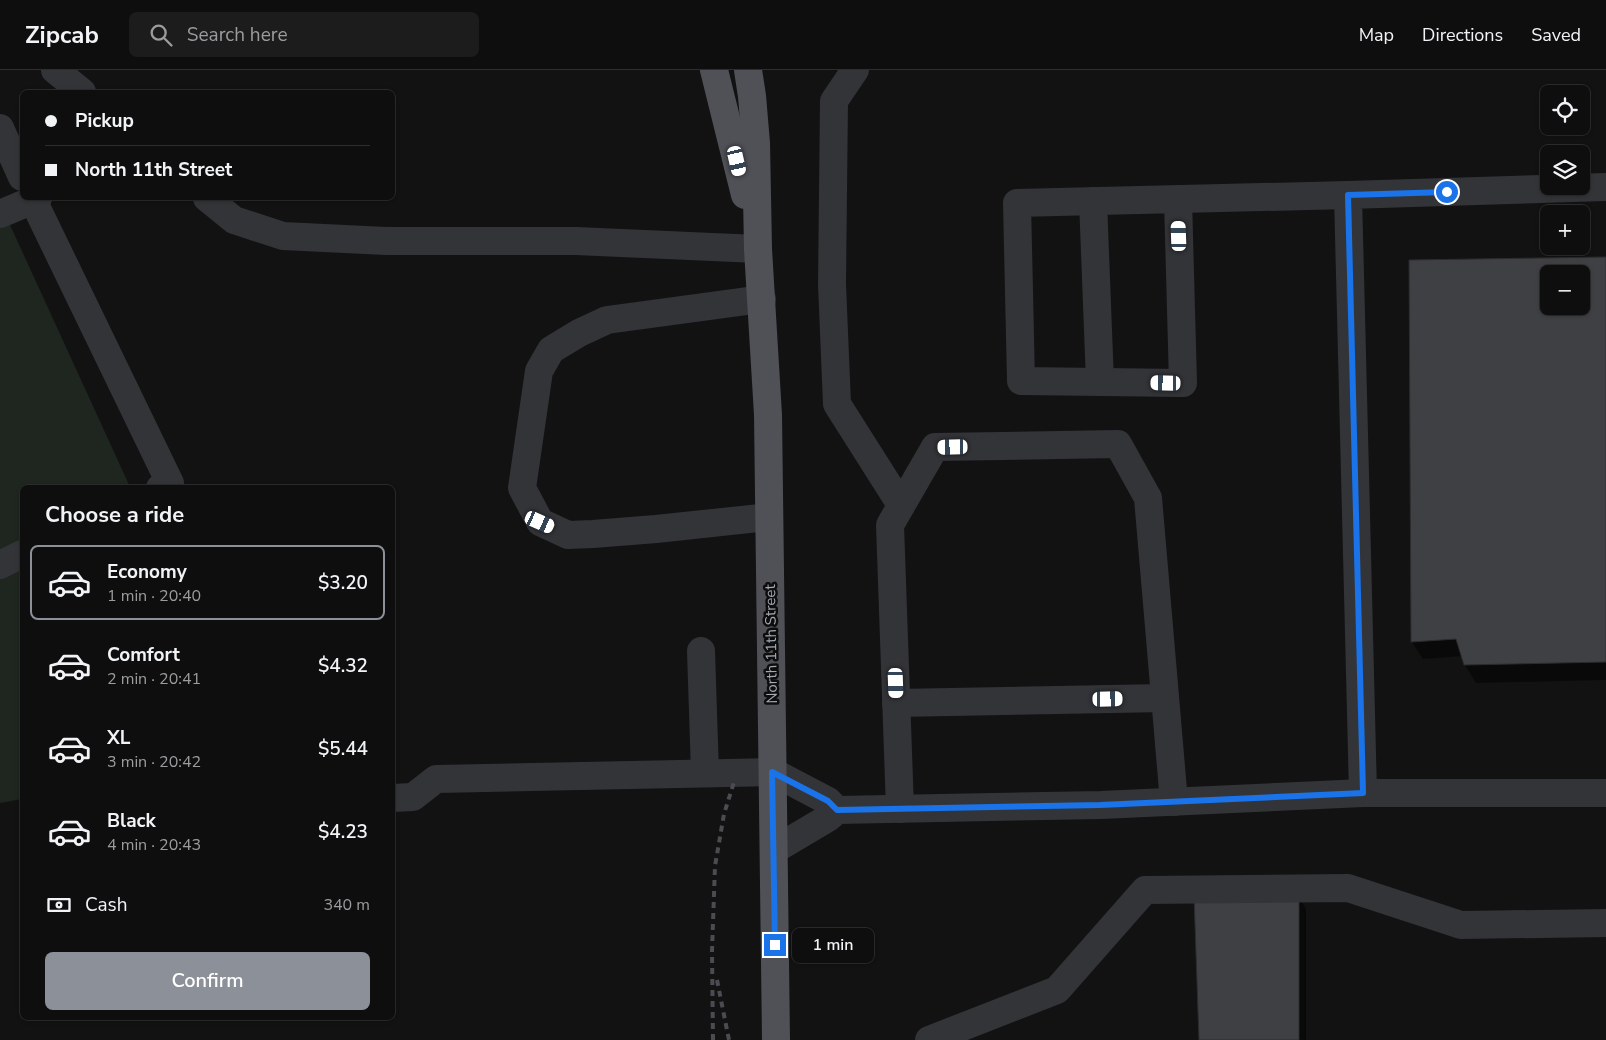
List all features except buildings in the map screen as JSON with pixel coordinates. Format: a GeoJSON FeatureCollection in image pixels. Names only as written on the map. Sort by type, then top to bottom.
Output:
{"type":"FeatureCollection","features":[{"type":"Feature","properties":{"kind":"main road","name":"North 11th Street"},"geometry":{"type":"LineString","coordinates":[[714,70],[758,248]]}},
{"type":"Feature","properties":{"kind":"main road","name":"North 11th Street"},"geometry":{"type":"LineString","coordinates":[[748,70],[756,144],[758,248],[768,415],[776,1040]]}},
{"type":"Feature","properties":{"kind":"lane"},"geometry":{"type":"LineString","coordinates":[[55,70],[80,90]]}},
{"type":"Feature","properties":{"kind":"lane"},"geometry":{"type":"LineString","coordinates":[[855,70],[834,101],[832,284],[837,404],[902,505]]}},
{"type":"Feature","properties":{"kind":"lane"},"geometry":{"type":"LineString","coordinates":[[0,128],[20,170]]}},
{"type":"Feature","properties":{"kind":"lane"},"geometry":{"type":"LineString","coordinates":[[1178,199],[1183,384],[1021,381],[1017,203],[1606,187]]}},
{"type":"Feature","properties":{"kind":"lane"},"geometry":{"type":"LineString","coordinates":[[1348,195],[1363,793]]}},
{"type":"Feature","properties":{"kind":"lane"},"geometry":{"type":"LineString","coordinates":[[0,214],[21,200]]}},
{"type":"Feature","properties":{"kind":"lane"},"geometry":{"type":"LineString","coordinates":[[34,200],[170,483],[166,485]]}},
{"type":"Feature","properties":{"kind":"lane"},"geometry":{"type":"LineString","coordinates":[[209,200],[234,220],[283,236],[386,241],[576,241],[758,248]]}},
{"type":"Feature","properties":{"kind":"lane"},"geometry":{"type":"LineString","coordinates":[[1093,201],[1100,382]]}},
{"type":"Feature","properties":{"kind":"lane"},"geometry":{"type":"LineString","coordinates":[[762,299],[607,320],[551,350],[539,371],[522,488],[540,522],[568,534],[638,530],[769,517]]}},
{"type":"Feature","properties":{"kind":"lane"},"geometry":{"type":"LineString","coordinates":[[900,809],[890,525],[935,447],[1118,444],[1148,498],[1174,802]]}},
{"type":"Feature","properties":{"kind":"lane"},"geometry":{"type":"LineString","coordinates":[[0,565],[20,555]]}},
{"type":"Feature","properties":{"kind":"lane"},"geometry":{"type":"LineString","coordinates":[[701,651],[705,773]]}},
{"type":"Feature","properties":{"kind":"lane"},"geometry":{"type":"LineString","coordinates":[[896,703],[1165,698]]}},
{"type":"Feature","properties":{"kind":"lane"},"geometry":{"type":"LineString","coordinates":[[395,798],[413,797],[436,779],[772,772],[828,801],[837,810]]}},
{"type":"Feature","properties":{"kind":"lane"},"geometry":{"type":"LineString","coordinates":[[774,850],[828,818],[837,810],[1100,805],[1363,793],[1606,793]]}},
{"type":"Feature","properties":{"kind":"lane"},"geometry":{"type":"LineString","coordinates":[[929,1040],[1057,990],[1145,890],[1348,888],[1461,925],[1606,923]]}},
{"type":"Feature","properties":{"kind":"shaded area"},"geometry":{"type":"Polygon","coordinates":[[[0,203],[129,485],[20,485],[20,799],[0,803],[0,203]]]}},
{"type":"Feature","properties":{"kind":"railway"},"geometry":{"type":"LineString","coordinates":[[713,1040],[712,951],[715,866],[724,814],[734,782]]}},
{"type":"Feature","properties":{"kind":"railway"},"geometry":{"type":"LineString","coordinates":[[717,980],[729,1040]]}},
{"type":"Feature","properties":{"kind":"route"},"geometry":{"type":"LineString","coordinates":[[775,945],[772,772],[828,801],[837,810],[1100,805],[1363,793],[1348,195],[1447,192]]}}]}
